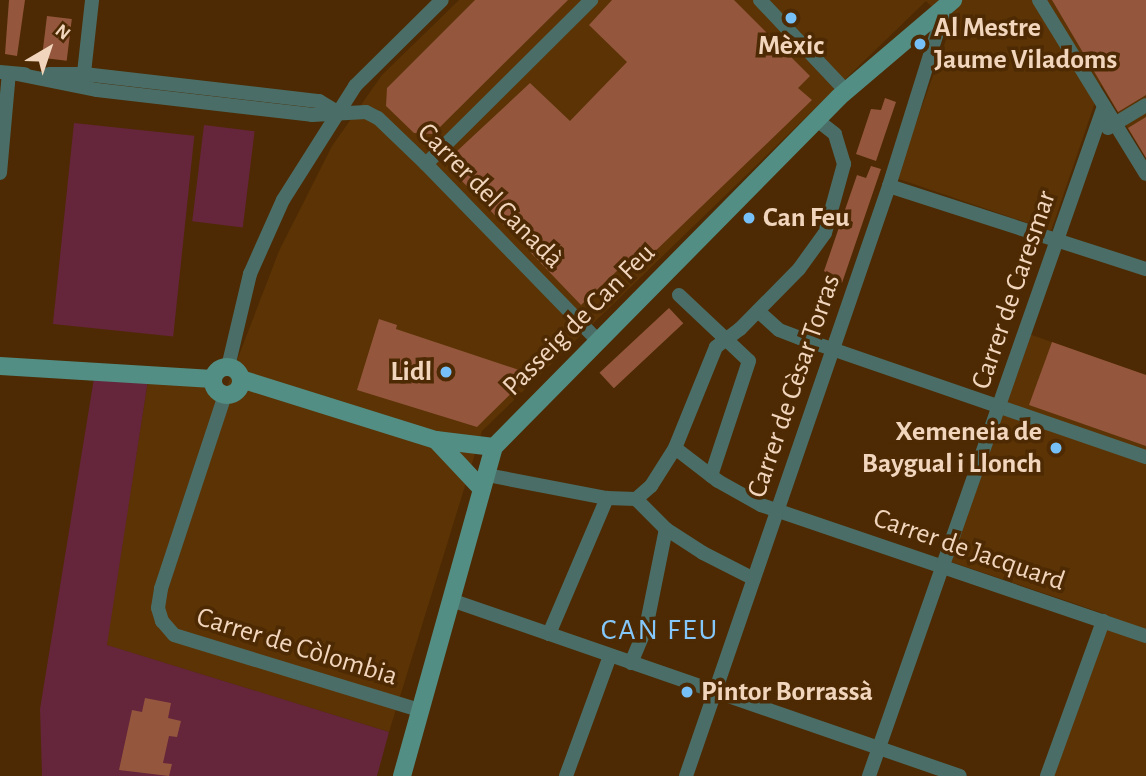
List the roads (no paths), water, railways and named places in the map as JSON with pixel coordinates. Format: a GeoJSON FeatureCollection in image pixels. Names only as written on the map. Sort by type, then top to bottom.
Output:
{"type":"FeatureCollection","features":[{"type":"Feature","properties":{"kind":"street"},"geometry":{"type":"LineString","coordinates":[[83,80],[92,0]]}},
{"type":"Feature","properties":{"kind":"street"},"geometry":{"type":"LineString","coordinates":[[442,0],[355,86],[283,200],[250,274],[234,373],[239,388],[225,395],[214,387],[213,379],[216,371],[234,373],[436,440],[494,447]]}},
{"type":"Feature","properties":{"kind":"street"},"geometry":{"type":"LineString","coordinates":[[426,164],[591,0]]}},
{"type":"Feature","properties":{"kind":"street"},"geometry":{"type":"LineString","coordinates":[[760,0],[846,91]]}},
{"type":"Feature","properties":{"kind":"street"},"geometry":{"type":"LineString","coordinates":[[1039,0],[1146,174]]}},
{"type":"Feature","properties":{"kind":"street","name":"Passeig de Can Feu"},"geometry":{"type":"LineString","coordinates":[[402,776],[454,601],[494,447],[659,275],[817,119],[846,91],[949,5]]}},
{"type":"Feature","properties":{"kind":"street","name":"Carrer de Cèsar Torras"},"geometry":{"type":"LineString","coordinates":[[686,776],[949,5]]}},
{"type":"Feature","properties":{"kind":"street"},"geometry":{"type":"LineString","coordinates":[[0,173],[9,73]]}},
{"type":"Feature","properties":{"kind":"street","name":"Carrer del Canadà"},"geometry":{"type":"LineString","coordinates":[[9,73],[83,80],[312,115],[366,112],[378,118],[426,164],[596,339]]}},
{"type":"Feature","properties":{"kind":"street"},"geometry":{"type":"LineString","coordinates":[[1093,137],[1146,105]]}},
{"type":"Feature","properties":{"kind":"street","name":"Carrer de Caresmar"},"geometry":{"type":"LineString","coordinates":[[869,776],[1104,106]]}},
{"type":"Feature","properties":{"kind":"street"},"geometry":{"type":"LineString","coordinates":[[636,499],[651,486],[675,448],[716,347],[758,311],[799,269],[825,233],[844,164],[835,134],[817,119]]}},
{"type":"Feature","properties":{"kind":"street"},"geometry":{"type":"LineString","coordinates":[[889,186],[1146,270]]}},
{"type":"Feature","properties":{"kind":"street"},"geometry":{"type":"LineString","coordinates":[[659,275],[724,341],[744,355],[749,369],[711,476]]}},
{"type":"Feature","properties":{"kind":"street"},"geometry":{"type":"LineString","coordinates":[[758,311],[779,330],[1146,457]]}},
{"type":"Feature","properties":{"kind":"street"},"geometry":{"type":"LineString","coordinates":[[0,366],[213,379]]}},
{"type":"Feature","properties":{"kind":"street","name":"Carrer de Còlombia"},"geometry":{"type":"LineString","coordinates":[[225,395],[161,589],[158,608],[162,621],[174,635],[422,711]]}},
{"type":"Feature","properties":{"kind":"street"},"geometry":{"type":"LineString","coordinates":[[436,440],[484,482],[607,498],[636,499],[666,528],[754,579]]}},
{"type":"Feature","properties":{"kind":"street","name":"Carrer de Jacquard"},"geometry":{"type":"LineString","coordinates":[[675,448],[748,500],[1146,636]]}},
{"type":"Feature","properties":{"kind":"street"},"geometry":{"type":"LineString","coordinates":[[549,635],[607,498]]}},
{"type":"Feature","properties":{"kind":"street"},"geometry":{"type":"LineString","coordinates":[[631,663],[646,628],[666,528]]}},
{"type":"Feature","properties":{"kind":"street"},"geometry":{"type":"LineString","coordinates":[[454,601],[960,776]]}},
{"type":"Feature","properties":{"kind":"street"},"geometry":{"type":"LineString","coordinates":[[1047,776],[1103,621]]}},
{"type":"Feature","properties":{"kind":"street"},"geometry":{"type":"LineString","coordinates":[[566,776],[610,656]]}},
{"type":"Feature","properties":{"kind":"place","name":"Mèxic"},"geometry":{"type":"Point","coordinates":[791,18]}},
{"type":"Feature","properties":{"kind":"place","name":"Al Mestre Jaume Viladoms"},"geometry":{"type":"Point","coordinates":[920,44]}},
{"type":"Feature","properties":{"kind":"place","name":"Can Feu"},"geometry":{"type":"Point","coordinates":[749,218]}},
{"type":"Feature","properties":{"kind":"place","name":"Lidl"},"geometry":{"type":"Point","coordinates":[446,372]}},
{"type":"Feature","properties":{"kind":"place","name":"Xemeneia de Baygual i Llonch"},"geometry":{"type":"Point","coordinates":[1056,448]}},
{"type":"Feature","properties":{"kind":"place","name":"Pintor Borrassà"},"geometry":{"type":"Point","coordinates":[687,692]}},
{"type":"Feature","properties":{"kind":"district","name":"CAN FEU"},"geometry":{"type":"Point","coordinates":[660,630]}}]}
